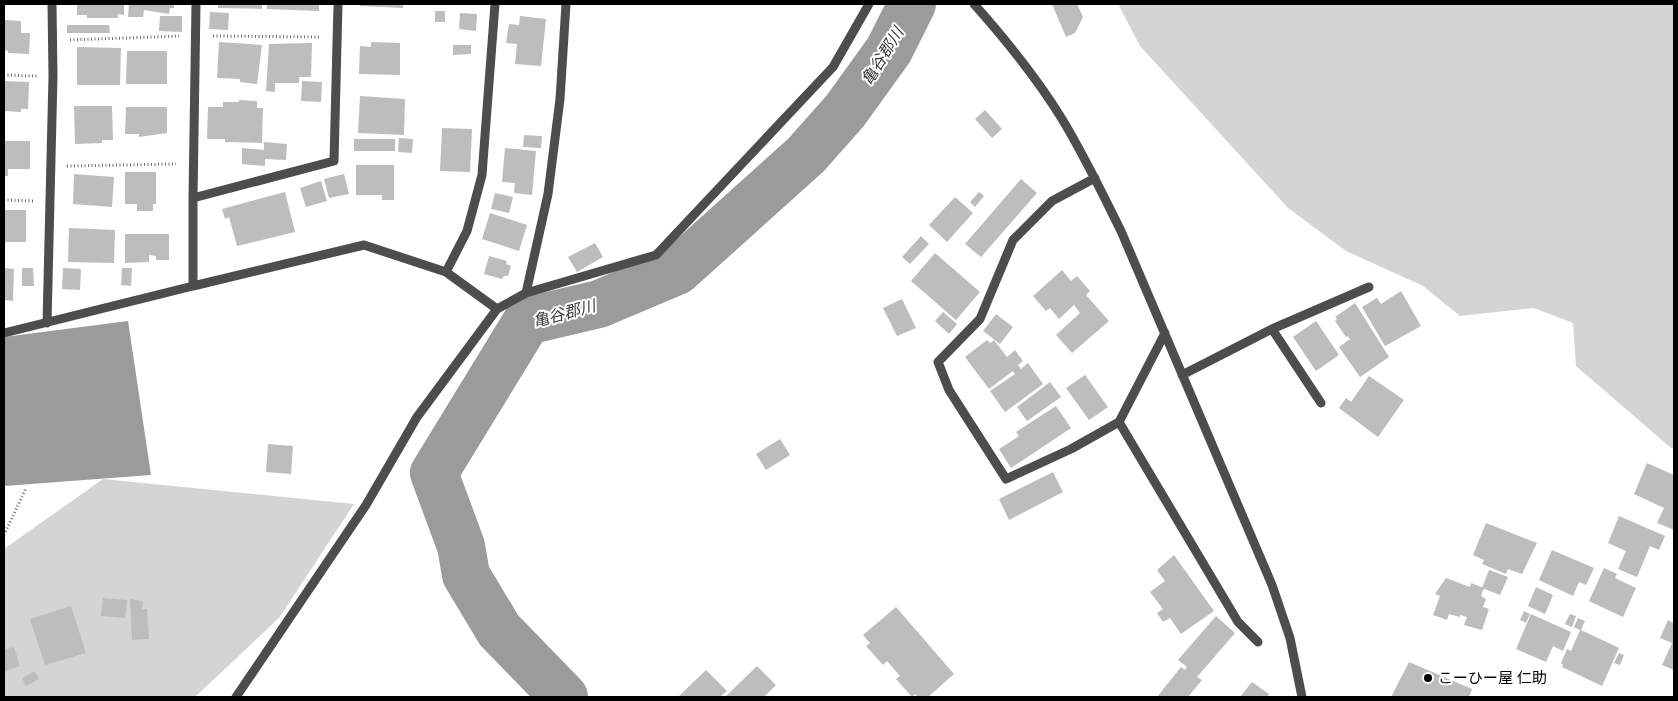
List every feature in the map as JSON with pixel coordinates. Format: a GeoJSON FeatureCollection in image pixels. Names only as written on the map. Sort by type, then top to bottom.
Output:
{"type":"FeatureCollection","features":[{"type":"Feature","properties":{"kind":"street"},"geometry":{"type":"LineString","coordinates":[[47,323],[53,76],[52,4]]}},
{"type":"Feature","properties":{"kind":"street"},"geometry":{"type":"LineString","coordinates":[[194,286],[193,198],[196,4]]}},
{"type":"Feature","properties":{"kind":"street"},"geometry":{"type":"LineString","coordinates":[[193,198],[334,161],[338,4]]}},
{"type":"Feature","properties":{"kind":"street"},"geometry":{"type":"LineString","coordinates":[[446,272],[467,231],[482,175],[495,4]]}},
{"type":"Feature","properties":{"kind":"street"},"geometry":{"type":"LineString","coordinates":[[526,293],[548,194],[560,99],[566,4]]}},
{"type":"Feature","properties":{"kind":"street"},"geometry":{"type":"LineString","coordinates":[[236,697],[366,505],[417,418],[496,309],[526,293],[656,255],[834,67],[869,4]]}},
{"type":"Feature","properties":{"kind":"street"},"geometry":{"type":"LineString","coordinates":[[974,4],[1040,86],[1062,119],[1095,178],[1165,333],[1282,612],[1290,638],[1302,697]]}},
{"type":"Feature","properties":{"kind":"street"},"geometry":{"type":"LineString","coordinates":[[1095,178],[1052,201],[1013,240],[980,319],[938,362],[949,390],[1006,479],[1071,449],[1119,422],[1165,333]]}},
{"type":"Feature","properties":{"kind":"street"},"geometry":{"type":"LineString","coordinates":[[4,333],[364,246],[446,272],[496,309]]}},
{"type":"Feature","properties":{"kind":"street"},"geometry":{"type":"LineString","coordinates":[[1182,375],[1272,329],[1369,287]]}},
{"type":"Feature","properties":{"kind":"street"},"geometry":{"type":"LineString","coordinates":[[1272,329],[1322,404]]}},
{"type":"Feature","properties":{"kind":"street"},"geometry":{"type":"LineString","coordinates":[[1119,422],[1238,622],[1258,642]]}},
{"type":"Feature","properties":{"kind":"path"},"geometry":{"type":"LineString","coordinates":[[4,75],[53,76]]}},
{"type":"Feature","properties":{"kind":"path"},"geometry":{"type":"LineString","coordinates":[[50,166],[194,164]]}},
{"type":"Feature","properties":{"kind":"path"},"geometry":{"type":"LineString","coordinates":[[4,200],[49,201]]}},
{"type":"Feature","properties":{"kind":"path"},"geometry":{"type":"LineString","coordinates":[[4,535],[26,488]]}},
{"type":"Feature","properties":{"kind":"shaded area"},"geometry":{"type":"Polygon","coordinates":[[[1118,4],[1674,4],[1674,448],[1671,448],[1576,366],[1573,323],[1534,308],[1460,316],[1423,286],[1346,251],[1288,208],[1140,46],[1118,4]]]}},
{"type":"Feature","properties":{"kind":"shaded area"},"geometry":{"type":"Polygon","coordinates":[[[128,321],[151,475],[4,486],[4,337],[128,321]]]}},
{"type":"Feature","properties":{"kind":"shaded area"},"geometry":{"type":"Polygon","coordinates":[[[103,479],[354,504],[279,618],[195,697],[4,697],[4,549],[103,479]]]}},
{"type":"Feature","properties":{"kind":"building"},"geometry":{"type":"Polygon","coordinates":[[[77,4],[124,4],[124,15],[118,14],[118,18],[87,18],[87,15],[77,15],[77,4]]]}},
{"type":"Feature","properties":{"kind":"building"},"geometry":{"type":"Polygon","coordinates":[[[129,4],[174,4],[174,8],[170,8],[169,14],[144,10],[143,17],[128,17],[129,4]]]}},
{"type":"Feature","properties":{"kind":"building"},"geometry":{"type":"Polygon","coordinates":[[[218,4],[262,4],[262,9],[218,8],[218,4]]]}},
{"type":"Feature","properties":{"kind":"building"},"geometry":{"type":"Polygon","coordinates":[[[267,4],[319,4],[319,11],[267,9],[267,4]]]}},
{"type":"Feature","properties":{"kind":"building"},"geometry":{"type":"Polygon","coordinates":[[[360,4],[403,4],[403,8],[360,6],[360,4]]]}},
{"type":"Feature","properties":{"kind":"building"},"geometry":{"type":"Polygon","coordinates":[[[1052,4],[1077,4],[1083,17],[1075,33],[1066,37],[1052,4]]]}},
{"type":"Feature","properties":{"kind":"building"},"geometry":{"type":"Polygon","coordinates":[[[435,11],[445,11],[445,22],[435,22],[435,11]]]}},
{"type":"Feature","properties":{"kind":"building"},"geometry":{"type":"Polygon","coordinates":[[[210,12],[229,13],[228,30],[209,29],[210,12]]]}},
{"type":"Feature","properties":{"kind":"building"},"geometry":{"type":"Polygon","coordinates":[[[460,13],[477,14],[476,31],[459,29],[460,13]]]}},
{"type":"Feature","properties":{"kind":"building"},"geometry":{"type":"Polygon","coordinates":[[[160,16],[182,16],[182,32],[159,31],[160,16]]]}},
{"type":"Feature","properties":{"kind":"building"},"geometry":{"type":"Polygon","coordinates":[[[520,16],[546,19],[541,66],[515,64],[517,44],[506,43],[509,24],[519,25],[520,16]]]}},
{"type":"Feature","properties":{"kind":"building"},"geometry":{"type":"Polygon","coordinates":[[[4,20],[21,21],[21,33],[30,33],[29,54],[8,53],[8,51],[4,50],[4,20]]]}},
{"type":"Feature","properties":{"kind":"building"},"geometry":{"type":"Polygon","coordinates":[[[67,25],[109,25],[110,33],[67,33],[67,25]]]}},
{"type":"Feature","properties":{"kind":"building"},"geometry":{"type":"Polygon","coordinates":[[[219,42],[262,45],[257,84],[240,82],[240,79],[217,78],[219,42]]]}},
{"type":"Feature","properties":{"kind":"building"},"geometry":{"type":"Polygon","coordinates":[[[371,42],[400,43],[400,75],[359,74],[360,46],[371,47],[371,42]]]}},
{"type":"Feature","properties":{"kind":"building"},"geometry":{"type":"Polygon","coordinates":[[[312,43],[311,77],[299,77],[299,83],[275,83],[275,92],[266,91],[269,44],[312,43]]]}},
{"type":"Feature","properties":{"kind":"building"},"geometry":{"type":"Polygon","coordinates":[[[453,45],[471,45],[471,54],[453,55],[453,45]]]}},
{"type":"Feature","properties":{"kind":"building"},"geometry":{"type":"Polygon","coordinates":[[[77,47],[121,48],[120,85],[77,85],[77,47]]]}},
{"type":"Feature","properties":{"kind":"building"},"geometry":{"type":"Polygon","coordinates":[[[127,51],[167,51],[167,84],[126,84],[127,51]]]}},
{"type":"Feature","properties":{"kind":"building"},"geometry":{"type":"Polygon","coordinates":[[[4,81],[29,82],[28,109],[21,109],[21,112],[4,111],[4,81]]]}},
{"type":"Feature","properties":{"kind":"building"},"geometry":{"type":"Polygon","coordinates":[[[302,81],[322,82],[321,102],[301,101],[302,81]]]}},
{"type":"Feature","properties":{"kind":"building"},"geometry":{"type":"Polygon","coordinates":[[[360,96],[405,99],[404,135],[358,133],[360,96]]]}},
{"type":"Feature","properties":{"kind":"building"},"geometry":{"type":"Polygon","coordinates":[[[239,100],[257,101],[257,108],[263,108],[262,143],[225,142],[225,139],[207,139],[208,107],[223,107],[223,102],[239,102],[239,100]]]}},
{"type":"Feature","properties":{"kind":"building"},"geometry":{"type":"Polygon","coordinates":[[[74,106],[112,106],[113,140],[102,140],[102,143],[75,144],[74,106]]]}},
{"type":"Feature","properties":{"kind":"building"},"geometry":{"type":"Polygon","coordinates":[[[126,107],[167,107],[167,133],[139,137],[139,134],[125,134],[126,107]]]}},
{"type":"Feature","properties":{"kind":"building"},"geometry":{"type":"Polygon","coordinates":[[[985,110],[1002,129],[992,138],[975,119],[985,110]]]}},
{"type":"Feature","properties":{"kind":"building"},"geometry":{"type":"Polygon","coordinates":[[[442,128],[472,129],[470,172],[440,171],[442,128]]]}},
{"type":"Feature","properties":{"kind":"building"},"geometry":{"type":"Polygon","coordinates":[[[524,135],[542,136],[541,148],[523,147],[524,135]]]}},
{"type":"Feature","properties":{"kind":"building"},"geometry":{"type":"Polygon","coordinates":[[[399,138],[413,139],[412,153],[398,152],[399,138]]]}},
{"type":"Feature","properties":{"kind":"building"},"geometry":{"type":"Polygon","coordinates":[[[354,139],[395,139],[395,151],[354,151],[354,139]]]}},
{"type":"Feature","properties":{"kind":"building"},"geometry":{"type":"Polygon","coordinates":[[[4,141],[30,141],[30,169],[8,169],[8,176],[4,176],[4,141]]]}},
{"type":"Feature","properties":{"kind":"building"},"geometry":{"type":"Polygon","coordinates":[[[264,142],[287,144],[286,160],[265,159],[265,166],[242,164],[242,148],[264,150],[264,142]]]}},
{"type":"Feature","properties":{"kind":"building"},"geometry":{"type":"Polygon","coordinates":[[[505,148],[536,151],[532,195],[514,193],[515,183],[502,182],[505,148]]]}},
{"type":"Feature","properties":{"kind":"building"},"geometry":{"type":"Polygon","coordinates":[[[356,165],[394,165],[394,200],[382,200],[382,195],[356,195],[356,165]]]}},
{"type":"Feature","properties":{"kind":"building"},"geometry":{"type":"Polygon","coordinates":[[[125,172],[156,172],[156,204],[153,204],[153,211],[137,211],[137,204],[125,204],[125,172]]]}},
{"type":"Feature","properties":{"kind":"building"},"geometry":{"type":"Polygon","coordinates":[[[74,174],[114,177],[112,207],[73,204],[74,174]]]}},
{"type":"Feature","properties":{"kind":"building"},"geometry":{"type":"Polygon","coordinates":[[[344,174],[349,194],[329,198],[324,179],[344,174]]]}},
{"type":"Feature","properties":{"kind":"building"},"geometry":{"type":"Polygon","coordinates":[[[1021,179],[1037,193],[981,257],[965,244],[1021,179]]]}},
{"type":"Feature","properties":{"kind":"building"},"geometry":{"type":"Polygon","coordinates":[[[321,181],[327,201],[306,207],[300,188],[321,181]]]}},
{"type":"Feature","properties":{"kind":"building"},"geometry":{"type":"Polygon","coordinates":[[[285,192],[295,232],[237,246],[229,217],[225,219],[222,209],[285,192]]]}},
{"type":"Feature","properties":{"kind":"building"},"geometry":{"type":"Polygon","coordinates":[[[979,192],[984,196],[975,207],[970,202],[979,192]]]}},
{"type":"Feature","properties":{"kind":"building"},"geometry":{"type":"Polygon","coordinates":[[[495,193],[513,197],[509,213],[491,209],[495,193]]]}},
{"type":"Feature","properties":{"kind":"building"},"geometry":{"type":"Polygon","coordinates":[[[955,197],[973,213],[947,242],[929,225],[955,197]]]}},
{"type":"Feature","properties":{"kind":"building"},"geometry":{"type":"Polygon","coordinates":[[[4,210],[26,210],[26,242],[4,242],[4,210]]]}},
{"type":"Feature","properties":{"kind":"building"},"geometry":{"type":"Polygon","coordinates":[[[490,213],[527,225],[519,251],[482,239],[490,213]]]}},
{"type":"Feature","properties":{"kind":"building"},"geometry":{"type":"Polygon","coordinates":[[[69,228],[115,230],[114,263],[68,262],[69,228]]]}},
{"type":"Feature","properties":{"kind":"building"},"geometry":{"type":"Polygon","coordinates":[[[125,234],[169,234],[169,260],[156,260],[156,256],[149,255],[149,262],[125,263],[125,234]]]}},
{"type":"Feature","properties":{"kind":"building"},"geometry":{"type":"Polygon","coordinates":[[[921,236],[929,244],[910,264],[902,257],[921,236]]]}},
{"type":"Feature","properties":{"kind":"building"},"geometry":{"type":"Polygon","coordinates":[[[595,243],[603,257],[577,272],[568,257],[595,243]]]}},
{"type":"Feature","properties":{"kind":"building"},"geometry":{"type":"Polygon","coordinates":[[[935,253],[980,292],[956,320],[911,281],[935,253]]]}},
{"type":"Feature","properties":{"kind":"building"},"geometry":{"type":"Polygon","coordinates":[[[489,256],[507,261],[506,264],[511,266],[508,276],[504,276],[502,279],[484,274],[489,256]]]}},
{"type":"Feature","properties":{"kind":"building"},"geometry":{"type":"Polygon","coordinates":[[[4,268],[14,269],[13,301],[4,300],[4,268]]]}},
{"type":"Feature","properties":{"kind":"building"},"geometry":{"type":"Polygon","coordinates":[[[22,268],[33,268],[34,286],[22,286],[22,268]]]}},
{"type":"Feature","properties":{"kind":"building"},"geometry":{"type":"Polygon","coordinates":[[[63,268],[81,269],[80,290],[62,289],[63,268]]]}},
{"type":"Feature","properties":{"kind":"building"},"geometry":{"type":"Polygon","coordinates":[[[122,268],[132,268],[131,286],[121,285],[122,268]]]}},
{"type":"Feature","properties":{"kind":"building"},"geometry":{"type":"Polygon","coordinates":[[[1062,270],[1071,281],[1077,276],[1090,291],[1086,295],[1109,321],[1072,353],[1056,335],[1080,313],[1074,305],[1059,319],[1050,308],[1046,311],[1033,296],[1062,270]]]}},
{"type":"Feature","properties":{"kind":"building"},"geometry":{"type":"Polygon","coordinates":[[[1401,291],[1421,326],[1385,346],[1362,307],[1377,298],[1381,304],[1401,291]]]}},
{"type":"Feature","properties":{"kind":"building"},"geometry":{"type":"Polygon","coordinates":[[[902,299],[916,328],[897,336],[883,308],[902,299]]]}},
{"type":"Feature","properties":{"kind":"building"},"geometry":{"type":"Polygon","coordinates":[[[1355,303],[1389,357],[1360,377],[1339,347],[1350,339],[1348,336],[1346,337],[1335,321],[1337,319],[1335,317],[1355,303]]]}},
{"type":"Feature","properties":{"kind":"building"},"geometry":{"type":"Polygon","coordinates":[[[943,312],[957,324],[949,334],[935,321],[943,312]]]}},
{"type":"Feature","properties":{"kind":"building"},"geometry":{"type":"Polygon","coordinates":[[[996,314],[1013,327],[1000,344],[983,331],[996,314]]]}},
{"type":"Feature","properties":{"kind":"building"},"geometry":{"type":"Polygon","coordinates":[[[1316,321],[1339,355],[1316,371],[1293,337],[1316,321]]]}},
{"type":"Feature","properties":{"kind":"building"},"geometry":{"type":"Polygon","coordinates":[[[987,340],[990,343],[994,340],[1007,357],[1015,350],[1023,361],[1018,365],[1021,369],[1028,363],[1043,384],[1005,412],[990,391],[1015,374],[1013,371],[989,389],[965,357],[987,340]]]}},
{"type":"Feature","properties":{"kind":"building"},"geometry":{"type":"Polygon","coordinates":[[[1085,375],[1108,407],[1089,420],[1066,388],[1085,375]]]}},
{"type":"Feature","properties":{"kind":"building"},"geometry":{"type":"Polygon","coordinates":[[[1369,376],[1404,400],[1378,437],[1339,408],[1346,398],[1351,402],[1369,376]]]}},
{"type":"Feature","properties":{"kind":"building"},"geometry":{"type":"Polygon","coordinates":[[[1050,382],[1061,397],[1027,421],[1017,407],[1050,382]]]}},
{"type":"Feature","properties":{"kind":"building"},"geometry":{"type":"Polygon","coordinates":[[[1056,406],[1071,428],[1011,468],[999,449],[1019,436],[1016,432],[1056,406]]]}},
{"type":"Feature","properties":{"kind":"building"},"geometry":{"type":"Polygon","coordinates":[[[780,439],[790,455],[766,470],[756,454],[780,439]]]}},
{"type":"Feature","properties":{"kind":"building"},"geometry":{"type":"Polygon","coordinates":[[[268,444],[293,446],[291,474],[266,472],[268,444]]]}},
{"type":"Feature","properties":{"kind":"building"},"geometry":{"type":"Polygon","coordinates":[[[1647,463],[1674,475],[1674,530],[1657,523],[1664,508],[1634,494],[1647,463]]]}},
{"type":"Feature","properties":{"kind":"building"},"geometry":{"type":"Polygon","coordinates":[[[1053,472],[1063,492],[1009,520],[999,499],[1053,472]]]}},
{"type":"Feature","properties":{"kind":"building"},"geometry":{"type":"Polygon","coordinates":[[[1619,516],[1665,536],[1659,550],[1650,546],[1637,577],[1618,569],[1626,551],[1608,543],[1619,516]]]}},
{"type":"Feature","properties":{"kind":"building"},"geometry":{"type":"Polygon","coordinates":[[[1486,523],[1537,543],[1522,574],[1508,569],[1506,574],[1482,564],[1484,560],[1473,555],[1486,523]]]}},
{"type":"Feature","properties":{"kind":"building"},"geometry":{"type":"Polygon","coordinates":[[[1552,550],[1594,568],[1586,585],[1579,582],[1573,596],[1539,580],[1552,550]]]}},
{"type":"Feature","properties":{"kind":"building"},"geometry":{"type":"Polygon","coordinates":[[[1174,555],[1214,611],[1181,634],[1170,618],[1163,622],[1157,613],[1163,609],[1150,592],[1165,581],[1157,570],[1174,555]]]}},
{"type":"Feature","properties":{"kind":"building"},"geometry":{"type":"Polygon","coordinates":[[[1604,568],[1617,574],[1615,578],[1636,588],[1623,617],[1589,601],[1604,568]]]}},
{"type":"Feature","properties":{"kind":"building"},"geometry":{"type":"Polygon","coordinates":[[[1489,570],[1508,577],[1500,595],[1482,588],[1489,570]]]}},
{"type":"Feature","properties":{"kind":"building"},"geometry":{"type":"Polygon","coordinates":[[[1446,578],[1470,587],[1471,583],[1484,588],[1481,596],[1486,599],[1483,607],[1489,609],[1482,630],[1464,625],[1467,617],[1449,614],[1447,620],[1433,615],[1440,596],[1435,594],[1446,578]]]}},
{"type":"Feature","properties":{"kind":"building"},"geometry":{"type":"Polygon","coordinates":[[[1536,587],[1553,595],[1545,614],[1528,606],[1536,587]]]}},
{"type":"Feature","properties":{"kind":"building"},"geometry":{"type":"Polygon","coordinates":[[[103,598],[127,600],[125,618],[101,616],[103,598]]]}},
{"type":"Feature","properties":{"kind":"building"},"geometry":{"type":"Polygon","coordinates":[[[130,599],[143,601],[142,609],[147,609],[149,639],[132,640],[130,599]]]}},
{"type":"Feature","properties":{"kind":"building"},"geometry":{"type":"Polygon","coordinates":[[[71,606],[86,653],[45,665],[30,619],[71,606]]]}},
{"type":"Feature","properties":{"kind":"building"},"geometry":{"type":"Polygon","coordinates":[[[896,607],[954,674],[928,697],[918,697],[915,694],[912,697],[896,679],[900,676],[887,661],[883,665],[866,646],[870,643],[863,635],[896,607]]]}},
{"type":"Feature","properties":{"kind":"building"},"geometry":{"type":"Polygon","coordinates":[[[1524,611],[1530,614],[1526,623],[1520,620],[1524,611]]]}},
{"type":"Feature","properties":{"kind":"building"},"geometry":{"type":"Polygon","coordinates":[[[1531,614],[1571,632],[1563,651],[1553,646],[1546,662],[1516,649],[1531,614]]]}},
{"type":"Feature","properties":{"kind":"building"},"geometry":{"type":"Polygon","coordinates":[[[1570,614],[1576,616],[1572,627],[1565,624],[1570,614]]]}},
{"type":"Feature","properties":{"kind":"building"},"geometry":{"type":"Polygon","coordinates":[[[1216,616],[1235,633],[1197,677],[1202,680],[1188,697],[1157,697],[1181,667],[1185,670],[1187,667],[1178,660],[1216,616]]]}},
{"type":"Feature","properties":{"kind":"building"},"geometry":{"type":"Polygon","coordinates":[[[1578,618],[1585,621],[1581,630],[1619,648],[1602,686],[1562,667],[1561,663],[1567,649],[1571,651],[1580,630],[1574,627],[1578,618]]]}},
{"type":"Feature","properties":{"kind":"building"},"geometry":{"type":"Polygon","coordinates":[[[1668,620],[1674,623],[1674,670],[1662,665],[1672,643],[1660,638],[1668,620]]]}},
{"type":"Feature","properties":{"kind":"building"},"geometry":{"type":"Polygon","coordinates":[[[14,647],[20,666],[4,672],[4,650],[14,647]]]}},
{"type":"Feature","properties":{"kind":"building"},"geometry":{"type":"Polygon","coordinates":[[[1619,653],[1624,655],[1620,665],[1614,663],[1619,653]]]}},
{"type":"Feature","properties":{"kind":"building","name":"こーひー屋 仁助"},"geometry":{"type":"Polygon","coordinates":[[[1409,662],[1472,689],[1469,697],[1391,697],[1409,662]]]}},
{"type":"Feature","properties":{"kind":"building"},"geometry":{"type":"Polygon","coordinates":[[[757,666],[776,685],[764,697],[725,697],[757,666]]]}},
{"type":"Feature","properties":{"kind":"building"},"geometry":{"type":"Polygon","coordinates":[[[706,670],[727,691],[720,697],[678,697],[706,670]]]}},
{"type":"Feature","properties":{"kind":"building"},"geometry":{"type":"Polygon","coordinates":[[[35,671],[39,679],[26,686],[22,678],[35,671]]]}},
{"type":"Feature","properties":{"kind":"building"},"geometry":{"type":"Polygon","coordinates":[[[1252,682],[1269,694],[1267,697],[1240,697],[1252,682]]]}},
{"type":"Feature","properties":{"kind":"waterway","name":"亀谷郡川"},"geometry":{"type":"LineString","coordinates":[[564,697],[499,630],[466,575],[461,546],[434,473],[527,321],[599,304],[677,271],[806,155],[845,111],[889,50],[912,4]]}},
{"type":"Feature","properties":{"kind":"place","name":"こーひー屋 仁助"},"geometry":{"type":"Point","coordinates":[1428,678]}}]}
